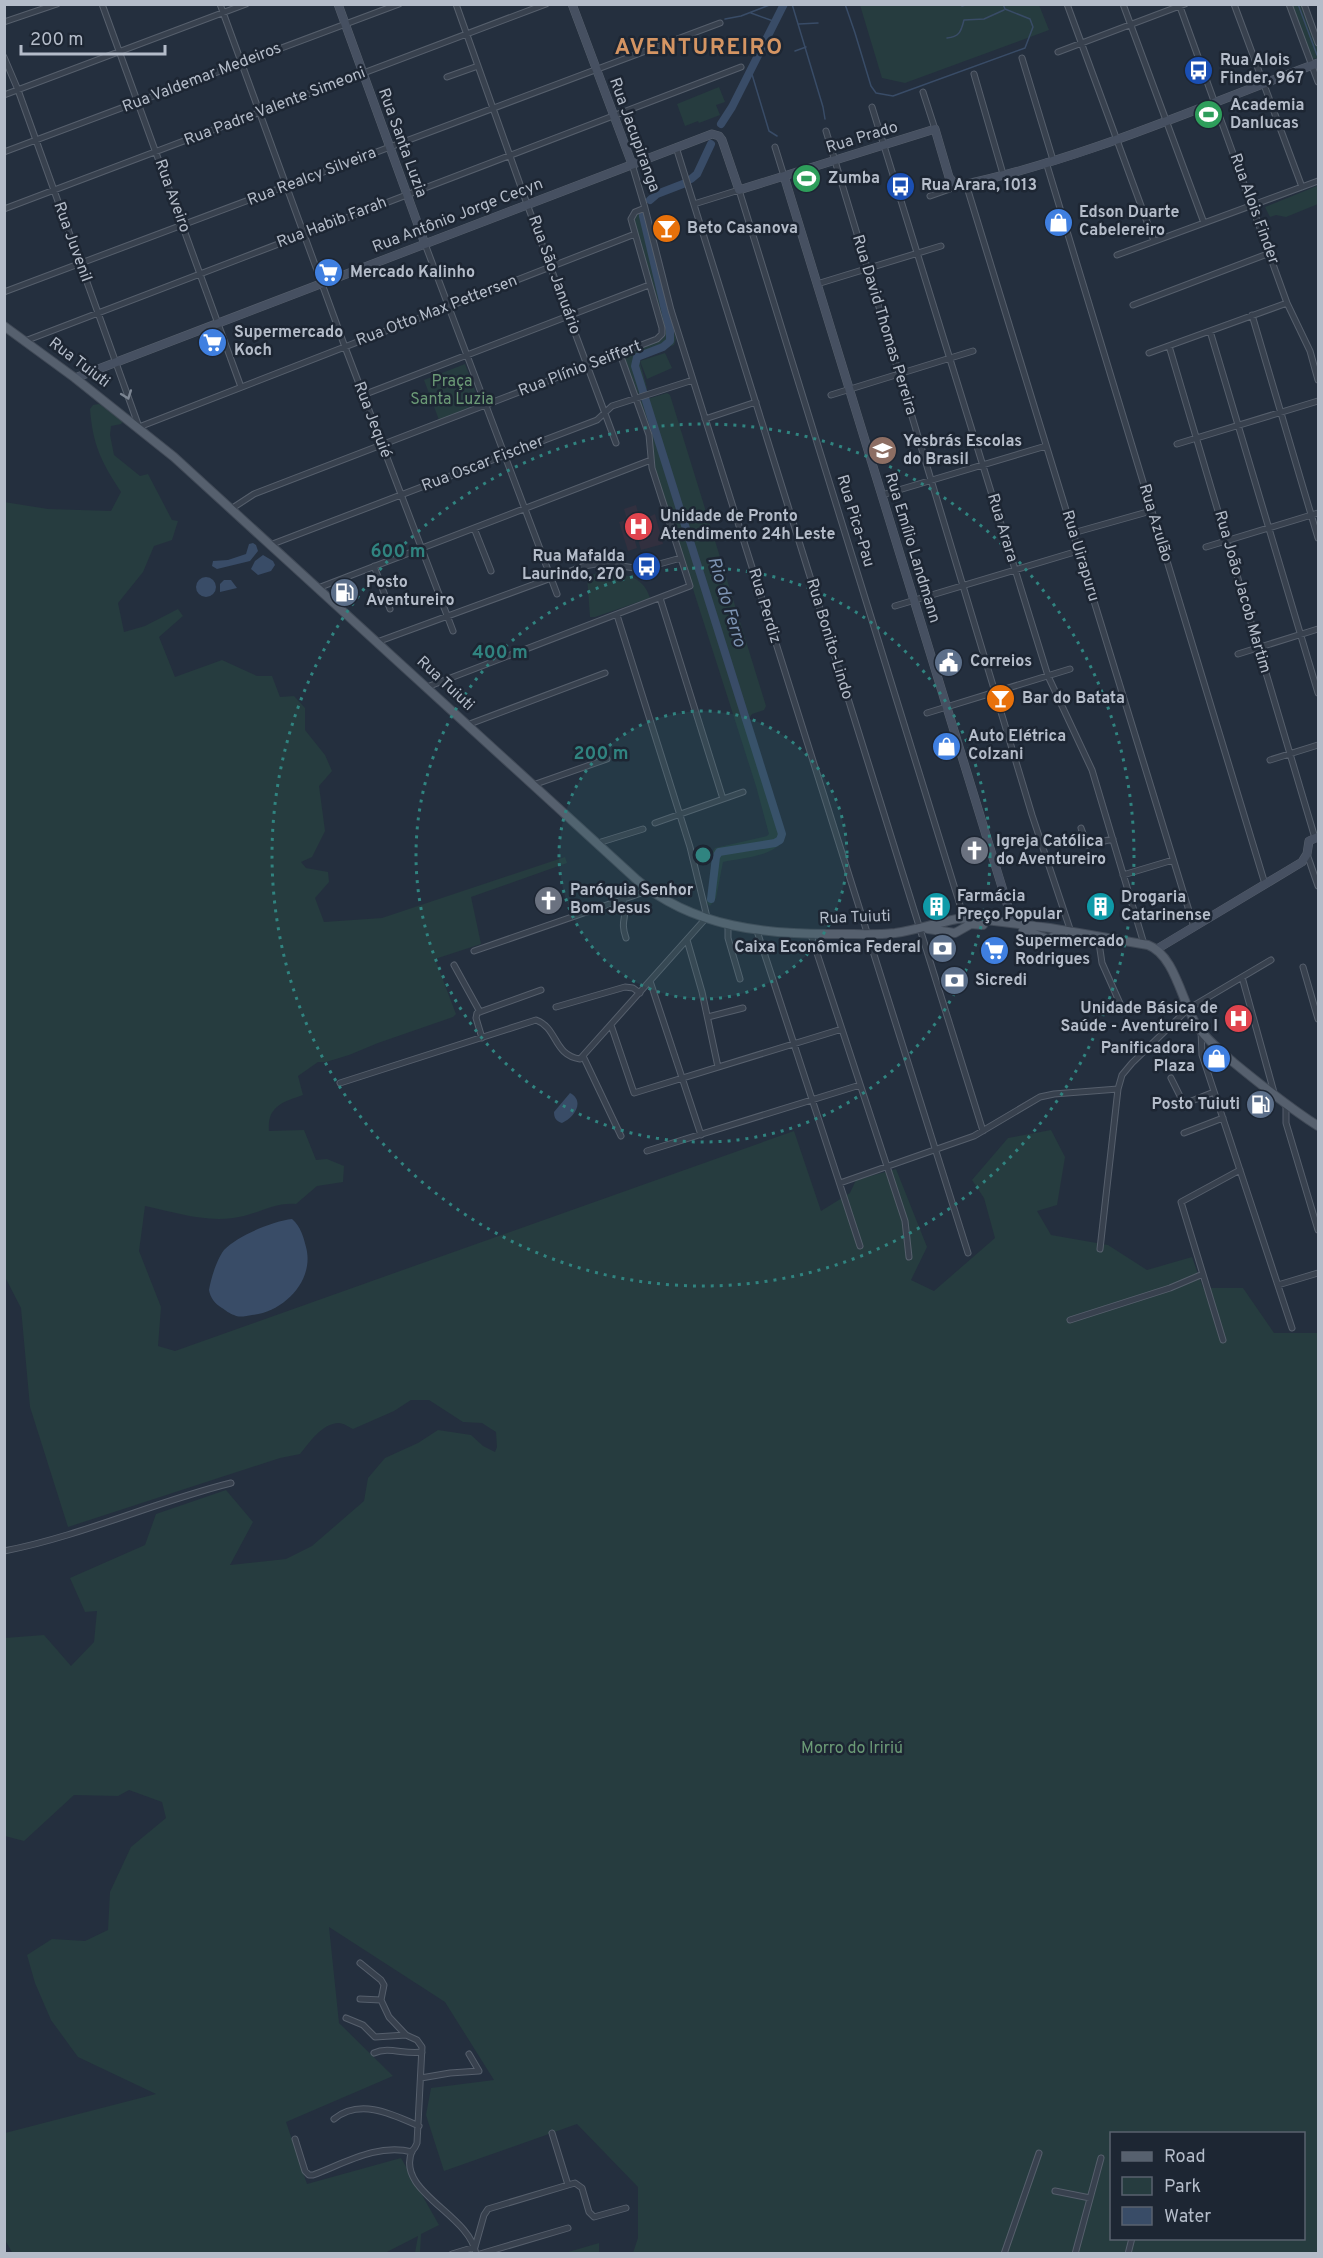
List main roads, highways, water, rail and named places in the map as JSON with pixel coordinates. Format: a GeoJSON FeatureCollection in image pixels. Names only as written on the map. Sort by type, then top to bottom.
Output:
{"type":"FeatureCollection","features":[{"type":"Feature","properties":{"kind":"main road","name":"Rua Tuiuti"},"geometry":{"type":"LineString","coordinates":[[4,326],[139,427],[650,890],[675,905],[728,925],[757,931],[811,935],[894,933],[964,918],[1050,928],[1144,944],[1157,949],[1168,963],[1188,1009],[1201,1031],[1275,1098],[1318,1126]]}},
{"type":"Feature","properties":{"kind":"main road"},"geometry":{"type":"LineString","coordinates":[[950,920],[949,928],[952,933]]}},
{"type":"Feature","properties":{"kind":"main road","name":"Rua Tuiuti"},"geometry":{"type":"LineString","coordinates":[[919,928],[952,933],[976,924],[1027,930],[1050,938]]}},
{"type":"Feature","properties":{"kind":"main road"},"geometry":{"type":"LineString","coordinates":[[1050,928],[1052,933],[1050,938]]}},
{"type":"Feature","properties":{"kind":"main road"},"geometry":{"type":"LineString","coordinates":[[1050,938],[1069,931]]}},
{"type":"Feature","properties":{"kind":"water"},"geometry":{"type":"Polygon","coordinates":[[[253,543],[258,551],[250,561],[217,569],[212,566],[213,561],[228,560],[246,554],[249,544],[253,543]]]}},
{"type":"Feature","properties":{"kind":"water"},"geometry":{"type":"Polygon","coordinates":[[[263,555],[275,565],[271,571],[258,575],[251,569],[255,561],[263,555]]]}},
{"type":"Feature","properties":{"kind":"water"},"geometry":{"type":"Polygon","coordinates":[[[206,577],[213,580],[216,587],[213,594],[206,597],[199,594],[196,587],[199,580],[206,577]]]}},
{"type":"Feature","properties":{"kind":"water"},"geometry":{"type":"Polygon","coordinates":[[[224,580],[231,580],[237,588],[220,592],[220,584],[224,580]]]}},
{"type":"Feature","properties":{"kind":"water"},"geometry":{"type":"Polygon","coordinates":[[[570,1093],[577,1100],[576,1109],[571,1117],[562,1123],[556,1119],[554,1112],[570,1093]]]}},
{"type":"Feature","properties":{"kind":"water"},"geometry":{"type":"Polygon","coordinates":[[[292,1219],[303,1235],[308,1259],[306,1271],[294,1292],[275,1308],[264,1313],[245,1316],[232,1314],[217,1304],[209,1290],[219,1258],[224,1250],[256,1230],[292,1219]]]}},
{"type":"Feature","properties":{"kind":"waterway"},"geometry":{"type":"LineString","coordinates":[[725,19],[741,16],[772,4]]}},
{"type":"Feature","properties":{"kind":"waterway","name":"Rio do Ferro"},"geometry":{"type":"LineString","coordinates":[[721,124],[732,107],[784,4]]}},
{"type":"Feature","properties":{"kind":"waterway"},"geometry":{"type":"LineString","coordinates":[[792,4],[825,119]]}},
{"type":"Feature","properties":{"kind":"waterway"},"geometry":{"type":"LineString","coordinates":[[845,4],[871,86],[876,93],[893,96],[1025,48],[1033,27],[1030,19],[1005,9],[1003,4]]}},
{"type":"Feature","properties":{"kind":"waterway"},"geometry":{"type":"LineString","coordinates":[[962,6],[969,4]]}},
{"type":"Feature","properties":{"kind":"waterway"},"geometry":{"type":"LineString","coordinates":[[1298,4],[1317,55]]}},
{"type":"Feature","properties":{"kind":"waterway"},"geometry":{"type":"LineString","coordinates":[[947,38],[959,33],[964,20],[984,19],[1004,10]]}},
{"type":"Feature","properties":{"kind":"waterway"},"geometry":{"type":"LineString","coordinates":[[751,13],[776,22]]}},
{"type":"Feature","properties":{"kind":"waterway"},"geometry":{"type":"LineString","coordinates":[[799,24],[818,23]]}},
{"type":"Feature","properties":{"kind":"waterway"},"geometry":{"type":"LineString","coordinates":[[795,51],[806,47]]}},
{"type":"Feature","properties":{"kind":"waterway"},"geometry":{"type":"LineString","coordinates":[[751,71],[769,131],[777,136]]}},
{"type":"Feature","properties":{"kind":"waterway","name":"Rio do Ferro"},"geometry":{"type":"LineString","coordinates":[[691,179],[697,174],[711,144]]}},
{"type":"Feature","properties":{"kind":"waterway","name":"Rio do Ferro"},"geometry":{"type":"LineString","coordinates":[[650,200],[657,194],[683,184]]}},
{"type":"Feature","properties":{"kind":"waterway","name":"Rio do Ferro"},"geometry":{"type":"LineString","coordinates":[[643,216],[670,331],[670,341],[663,347],[637,357],[635,366],[782,834],[780,840],[775,843],[719,852],[716,857],[711,899]]}},
{"type":"Feature","properties":{"kind":"place","name":"Rua Alois Finder, 967"},"geometry":{"type":"Point","coordinates":[1199,70]}},
{"type":"Feature","properties":{"kind":"place","name":"Academia Danlucas"},"geometry":{"type":"Point","coordinates":[1209,115]}},
{"type":"Feature","properties":{"kind":"place","name":"Zumba"},"geometry":{"type":"Point","coordinates":[807,179]}},
{"type":"Feature","properties":{"kind":"place","name":"Rua Arara, 1013"},"geometry":{"type":"Point","coordinates":[900,186]}},
{"type":"Feature","properties":{"kind":"place","name":"Edson Duarte Cabelereiro"},"geometry":{"type":"Point","coordinates":[1058,222]}},
{"type":"Feature","properties":{"kind":"place","name":"Beto Casanova"},"geometry":{"type":"Point","coordinates":[666,229]}},
{"type":"Feature","properties":{"kind":"place","name":"Mercado Kalinho"},"geometry":{"type":"Point","coordinates":[329,273]}},
{"type":"Feature","properties":{"kind":"place","name":"Supermercado Koch"},"geometry":{"type":"Point","coordinates":[213,342]}},
{"type":"Feature","properties":{"kind":"place","name":"Yesbrás Escolas do Brasil"},"geometry":{"type":"Point","coordinates":[882,451]}},
{"type":"Feature","properties":{"kind":"place","name":"Unidade de Pronto Atendimento 24h Leste"},"geometry":{"type":"Point","coordinates":[639,526]}},
{"type":"Feature","properties":{"kind":"place","name":"Rua Mafalda Laurindo, 270"},"geometry":{"type":"Point","coordinates":[646,566]}},
{"type":"Feature","properties":{"kind":"place","name":"Posto Aventureiro"},"geometry":{"type":"Point","coordinates":[345,592]}},
{"type":"Feature","properties":{"kind":"place","name":"Correios"},"geometry":{"type":"Point","coordinates":[949,662]}},
{"type":"Feature","properties":{"kind":"place","name":"Bar do Batata"},"geometry":{"type":"Point","coordinates":[1001,699]}},
{"type":"Feature","properties":{"kind":"place","name":"Auto Elétrica Colzani"},"geometry":{"type":"Point","coordinates":[947,746]}},
{"type":"Feature","properties":{"kind":"place","name":"Igreja Católica do Aventureiro"},"geometry":{"type":"Point","coordinates":[975,851]}},
{"type":"Feature","properties":{"kind":"place","name":"Paróquia Senhor Bom Jesus"},"geometry":{"type":"Point","coordinates":[549,900]}},
{"type":"Feature","properties":{"kind":"place","name":"Farmácia Preço Popular"},"geometry":{"type":"Point","coordinates":[936,906]}},
{"type":"Feature","properties":{"kind":"place","name":"Drogaria Catarinense"},"geometry":{"type":"Point","coordinates":[1100,907]}},
{"type":"Feature","properties":{"kind":"place","name":"Caixa Econômica Federal"},"geometry":{"type":"Point","coordinates":[942,948]}},
{"type":"Feature","properties":{"kind":"place","name":"Supermercado Rodrigues"},"geometry":{"type":"Point","coordinates":[994,951]}},
{"type":"Feature","properties":{"kind":"place","name":"Sicredi"},"geometry":{"type":"Point","coordinates":[954,981]}},
{"type":"Feature","properties":{"kind":"place","name":"Unidade Básica de Saúde - Aventureiro I"},"geometry":{"type":"Point","coordinates":[1239,1018]}},
{"type":"Feature","properties":{"kind":"place","name":"Panificadora Plaza"},"geometry":{"type":"Point","coordinates":[1216,1058]}},
{"type":"Feature","properties":{"kind":"place","name":"Posto Tuiuti"},"geometry":{"type":"Point","coordinates":[1261,1105]}},
{"type":"Feature","properties":{"kind":"district","name":"AVENTUREIRO"},"geometry":{"type":"Point","coordinates":[699,48]}},
{"type":"Feature","properties":{"kind":"park label","name":"Praça Santa Luzia"},"geometry":{"type":"Point","coordinates":[452,391]}},
{"type":"Feature","properties":{"kind":"park label","name":"Morro do Iririú"},"geometry":{"type":"Point","coordinates":[852,1749]}}]}
